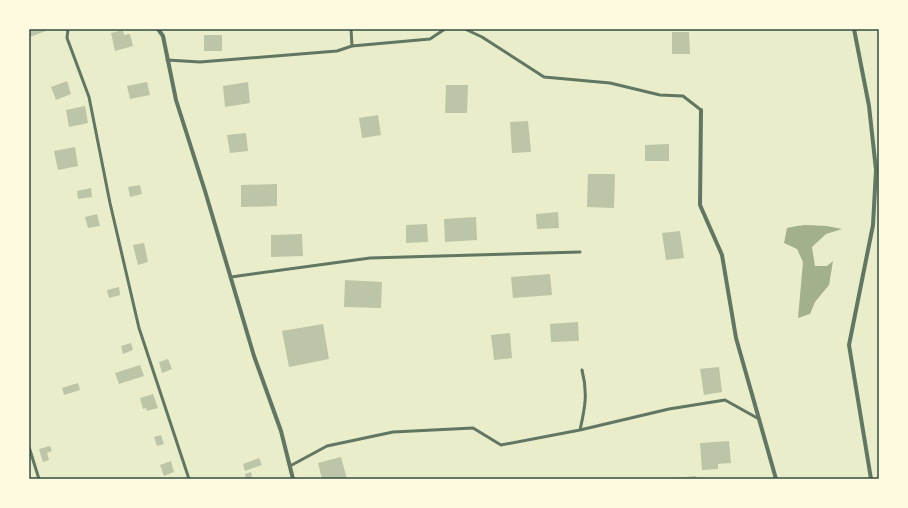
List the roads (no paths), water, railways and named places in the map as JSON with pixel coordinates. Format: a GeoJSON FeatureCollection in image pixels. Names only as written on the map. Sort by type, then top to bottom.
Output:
{"type":"FeatureCollection","features":[{"type":"Feature","properties":{"kind":"street"},"geometry":{"type":"LineString","coordinates":[[158,29],[163,36],[176,100],[254,356],[281,431],[293,479]]}},
{"type":"Feature","properties":{"kind":"street"},"geometry":{"type":"LineString","coordinates":[[854,29],[869,106],[876,170],[873,225],[849,345],[871,479]]}},
{"type":"Feature","properties":{"kind":"street"},"geometry":{"type":"LineString","coordinates":[[701,110],[700,204],[722,255],[736,338],[776,479]]}},
{"type":"Feature","properties":{"kind":"lane"},"geometry":{"type":"LineString","coordinates":[[68,29],[67,38],[88,97],[110,203],[139,328],[189,479]]}},
{"type":"Feature","properties":{"kind":"lane"},"geometry":{"type":"LineString","coordinates":[[351,29],[352,46]]}},
{"type":"Feature","properties":{"kind":"lane"},"geometry":{"type":"LineString","coordinates":[[167,60],[200,62],[338,51],[352,46],[430,39],[445,29]]}},
{"type":"Feature","properties":{"kind":"lane"},"geometry":{"type":"LineString","coordinates":[[465,29],[482,37],[544,76],[610,83],[660,95],[683,96],[701,110]]}},
{"type":"Feature","properties":{"kind":"lane"},"geometry":{"type":"LineString","coordinates":[[231,277],[370,258],[580,252]]}},
{"type":"Feature","properties":{"kind":"lane"},"geometry":{"type":"LineString","coordinates":[[580,430],[586,406],[586,385],[582,370]]}},
{"type":"Feature","properties":{"kind":"lane"},"geometry":{"type":"LineString","coordinates":[[290,466],[327,446],[393,432],[473,428],[501,445],[580,430],[669,409],[725,400],[759,419]]}},
{"type":"Feature","properties":{"kind":"lane"},"geometry":{"type":"LineString","coordinates":[[29,447],[39,479]]}}]}
